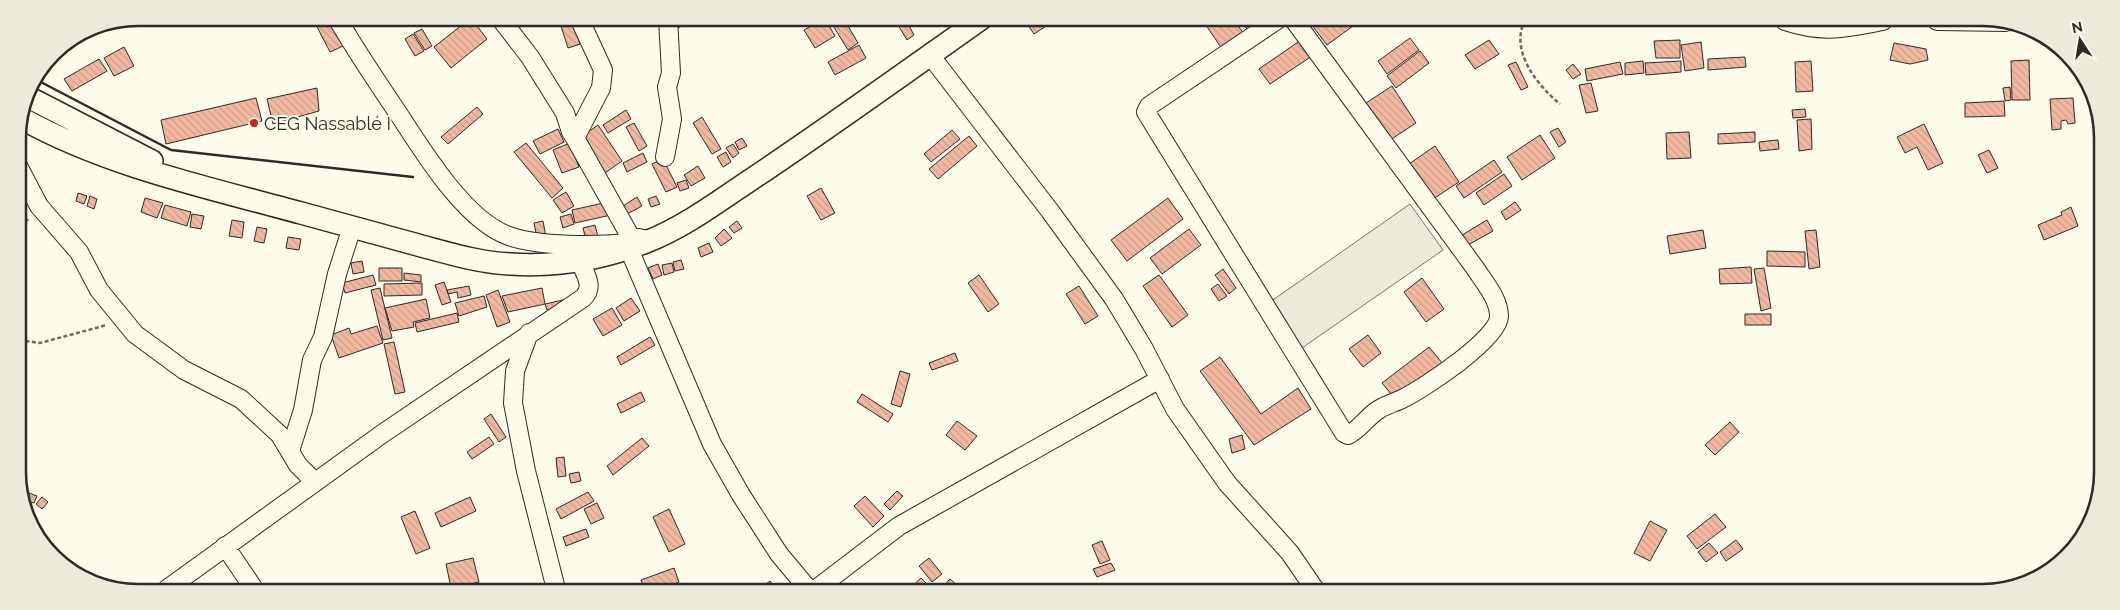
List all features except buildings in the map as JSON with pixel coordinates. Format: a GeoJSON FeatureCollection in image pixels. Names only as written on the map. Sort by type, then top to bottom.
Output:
{"type":"FeatureCollection","features":[{"type":"Feature","properties":{"kind":"main road"},"geometry":{"type":"LineString","coordinates":[[27,122],[55,137],[116,161],[196,185],[458,255],[510,264],[540,265],[580,261],[630,249],[678,227],[778,161],[971,26]]}},
{"type":"Feature","properties":{"kind":"main road"},"geometry":{"type":"LineString","coordinates":[[33,100],[165,167],[196,185]]}},
{"type":"Feature","properties":{"kind":"street"},"geometry":{"type":"LineString","coordinates":[[342,26],[367,69],[436,169],[462,200],[493,228],[509,236],[535,242],[615,244],[650,241]]}},
{"type":"Feature","properties":{"kind":"street"},"geometry":{"type":"LineString","coordinates":[[506,26],[530,57],[565,113],[571,132],[630,236],[650,241]]}},
{"type":"Feature","properties":{"kind":"street"},"geometry":{"type":"LineString","coordinates":[[575,138],[601,88],[603,70],[583,26]]}},
{"type":"Feature","properties":{"kind":"street"},"geometry":{"type":"LineString","coordinates":[[665,157],[672,119],[667,87],[671,73],[668,26]]}},
{"type":"Feature","properties":{"kind":"street"},"geometry":{"type":"LineString","coordinates":[[1268,26],[1149,106],[1146,112],[1344,433],[1348,435],[1379,409],[1403,399],[1482,344],[1497,326],[1499,316],[1493,297],[1475,268],[1298,26]]}},
{"type":"Feature","properties":{"kind":"street"},"geometry":{"type":"LineString","coordinates":[[1805,26],[1820,30],[1857,26]]}},
{"type":"Feature","properties":{"kind":"street"},"geometry":{"type":"LineString","coordinates":[[930,55],[1114,299],[1144,348],[1175,409],[1227,483],[1290,553],[1311,584]]}},
{"type":"Feature","properties":{"kind":"street"},"geometry":{"type":"LineString","coordinates":[[26,131],[55,137]]}},
{"type":"Feature","properties":{"kind":"street"},"geometry":{"type":"LineString","coordinates":[[26,181],[39,206],[79,252],[99,290],[135,334],[184,370],[241,399],[280,435],[298,465],[314,482]]}},
{"type":"Feature","properties":{"kind":"street"},"geometry":{"type":"LineString","coordinates":[[290,452],[303,410],[312,360],[323,337],[337,274],[352,227]]}},
{"type":"Feature","properties":{"kind":"street"},"geometry":{"type":"LineString","coordinates":[[630,249],[712,444],[741,495],[779,554],[804,584]]}},
{"type":"Feature","properties":{"kind":"street"},"geometry":{"type":"LineString","coordinates":[[174,584],[314,482],[588,294],[588,283],[580,261]]}},
{"type":"Feature","properties":{"kind":"street"},"geometry":{"type":"LineString","coordinates":[[529,333],[515,371],[513,403],[526,471],[555,584]]}},
{"type":"Feature","properties":{"kind":"street"},"geometry":{"type":"LineString","coordinates":[[823,584],[899,526],[1160,379]]}},
{"type":"Feature","properties":{"kind":"street"},"geometry":{"type":"LineString","coordinates":[[225,546],[251,584]]}},
{"type":"Feature","properties":{"kind":"path"},"geometry":{"type":"LineString","coordinates":[[1522,26],[1521,42],[1526,65],[1547,93],[1560,104]]}},
{"type":"Feature","properties":{"kind":"path"},"geometry":{"type":"LineString","coordinates":[[26,341],[40,343],[106,326],[121,316]]}},
{"type":"Feature","properties":{"kind":"shaded area"},"geometry":{"type":"Polygon","coordinates":[[[1410,204],[1443,250],[1299,350],[1270,302],[1410,204]]]}},
{"type":"Feature","properties":{"kind":"wall"},"geometry":{"type":"LineString","coordinates":[[41,82],[171,150],[413,177]]}},
{"type":"Feature","properties":{"kind":"place","name":"CEG Nassablé I"},"geometry":{"type":"Point","coordinates":[254,123]}}]}
